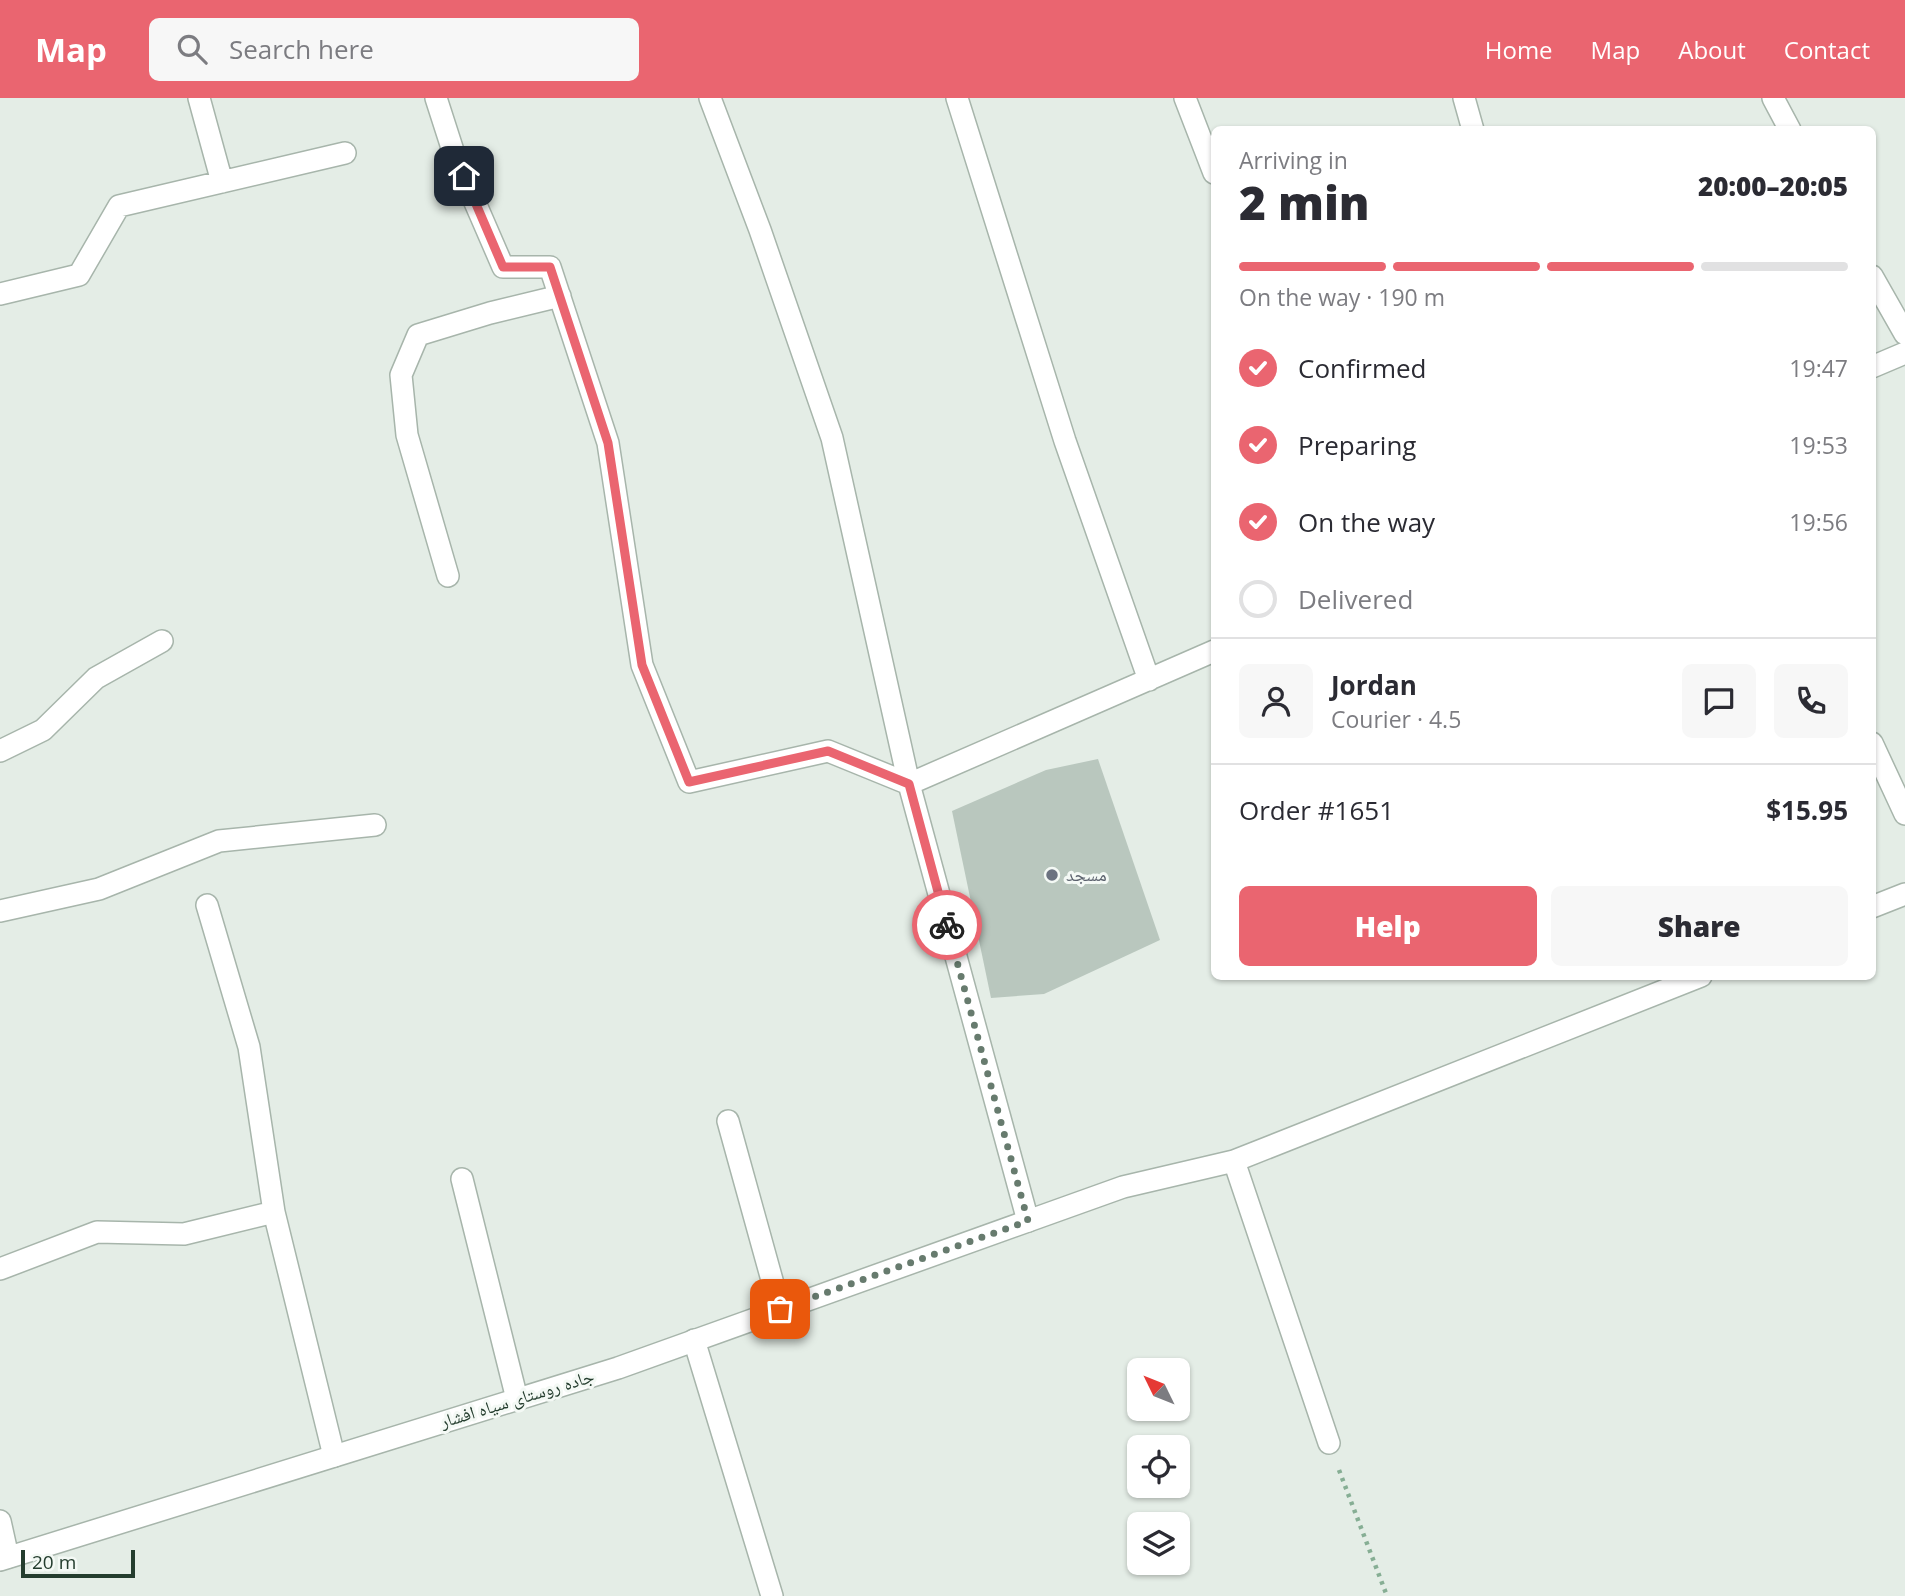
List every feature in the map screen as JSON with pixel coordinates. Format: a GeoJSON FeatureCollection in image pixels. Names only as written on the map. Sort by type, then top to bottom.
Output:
{"type":"FeatureCollection","features":[{"type":"Feature","properties":{"kind":"street"},"geometry":{"type":"LineString","coordinates":[[199,98],[222,182]]}},
{"type":"Feature","properties":{"kind":"street"},"geometry":{"type":"LineString","coordinates":[[436,98],[454,153],[503,267],[550,267],[608,443],[642,665],[689,782],[828,751],[909,784],[1211,653]]}},
{"type":"Feature","properties":{"kind":"street"},"geometry":{"type":"LineString","coordinates":[[710,98],[760,230],[832,439],[909,784],[1028,1221]]}},
{"type":"Feature","properties":{"kind":"street"},"geometry":{"type":"LineString","coordinates":[[957,98],[1065,441],[1149,680]]}},
{"type":"Feature","properties":{"kind":"street"},"geometry":{"type":"LineString","coordinates":[[1185,98],[1211,165]]}},
{"type":"Feature","properties":{"kind":"street"},"geometry":{"type":"LineString","coordinates":[[1464,98],[1472,126]]}},
{"type":"Feature","properties":{"kind":"street"},"geometry":{"type":"LineString","coordinates":[[1773,98],[1788,126]]}},
{"type":"Feature","properties":{"kind":"street"},"geometry":{"type":"LineString","coordinates":[[0,294],[79,275],[120,206],[345,153]]}},
{"type":"Feature","properties":{"kind":"street"},"geometry":{"type":"LineString","coordinates":[[1876,283],[1905,334]]}},
{"type":"Feature","properties":{"kind":"street"},"geometry":{"type":"LineString","coordinates":[[449,576],[407,435],[401,375],[418,335],[490,313],[560,296]]}},
{"type":"Feature","properties":{"kind":"street"},"geometry":{"type":"LineString","coordinates":[[1876,365],[1905,353]]}},
{"type":"Feature","properties":{"kind":"street"},"geometry":{"type":"LineString","coordinates":[[0,751],[43,730],[96,678],[162,641]]}},
{"type":"Feature","properties":{"kind":"street"},"geometry":{"type":"LineString","coordinates":[[1876,752],[1905,814]]}},
{"type":"Feature","properties":{"kind":"street"},"geometry":{"type":"LineString","coordinates":[[0,911],[99,889],[219,841],[374,825]]}},
{"type":"Feature","properties":{"kind":"street"},"geometry":{"type":"LineString","coordinates":[[1876,905],[1905,894]]}},
{"type":"Feature","properties":{"kind":"street"},"geometry":{"type":"LineString","coordinates":[[207,905],[249,1047],[274,1212],[334,1456]]}},
{"type":"Feature","properties":{"kind":"street","name":"جاده روستای سیاه افشار"},"geometry":{"type":"LineString","coordinates":[[4,1558],[618,1368],[1123,1187],[1234,1161],[1691,980]]}},
{"type":"Feature","properties":{"kind":"street"},"geometry":{"type":"LineString","coordinates":[[728,1121],[780,1309]]}},
{"type":"Feature","properties":{"kind":"street"},"geometry":{"type":"LineString","coordinates":[[1234,1161],[1329,1443]]}},
{"type":"Feature","properties":{"kind":"street"},"geometry":{"type":"LineString","coordinates":[[462,1179],[517,1399]]}},
{"type":"Feature","properties":{"kind":"street"},"geometry":{"type":"LineString","coordinates":[[0,1269],[97,1232],[184,1234],[274,1212]]}},
{"type":"Feature","properties":{"kind":"street"},"geometry":{"type":"LineString","coordinates":[[694,1340],[772,1596]]}},
{"type":"Feature","properties":{"kind":"street"},"geometry":{"type":"LineString","coordinates":[[0,1521],[4,1558]]}},
{"type":"Feature","properties":{"kind":"path"},"geometry":{"type":"LineString","coordinates":[[1329,1443],[1387,1596]]}},
{"type":"Feature","properties":{"kind":"building","name":"مسجد"},"geometry":{"type":"Polygon","coordinates":[[[1098,759],[1160,940],[1044,994],[991,998],[952,811],[1046,770],[1098,759]]]}},
{"type":"Feature","properties":{"kind":"way so far"},"geometry":{"type":"LineString","coordinates":[[780,1309],[1028,1221],[947,925]]}},
{"type":"Feature","properties":{"kind":"place","name":"مسجد"},"geometry":{"type":"Point","coordinates":[1052,875]}},
{"type":"Feature","properties":{"kind":"route"},"geometry":{"type":"LineString","coordinates":[[464,176],[503,267],[550,267],[608,443],[642,665],[689,782],[828,751],[909,784],[947,925]]}}]}
